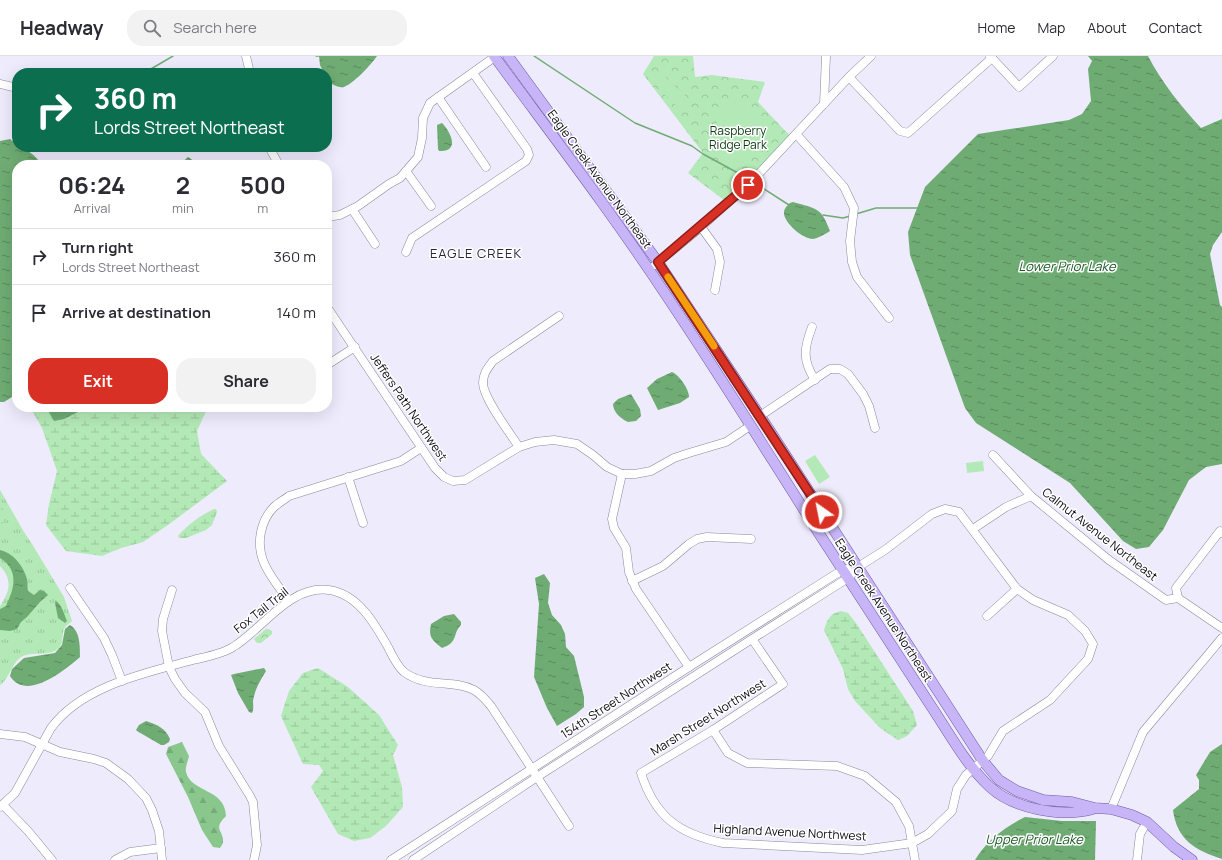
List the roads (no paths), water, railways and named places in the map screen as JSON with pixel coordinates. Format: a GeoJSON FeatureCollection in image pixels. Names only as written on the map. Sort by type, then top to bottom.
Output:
{"type":"FeatureCollection","features":[{"type":"Feature","properties":{"kind":"main road","name":"Eagle Creek Avenue Northeast"},"geometry":{"type":"LineString","coordinates":[[495,56],[649,269],[845,574],[978,765]]}},
{"type":"Feature","properties":{"kind":"main road","name":"Eagle Creek Avenue Northeast"},"geometry":{"type":"LineString","coordinates":[[508,56],[658,262],[760,416],[858,567],[978,765],[990,788],[1011,801],[1027,807],[1045,811],[1083,812],[1095,808],[1111,809],[1132,815],[1147,822],[1178,850],[1192,860]]}},
{"type":"Feature","properties":{"kind":"main road"},"geometry":{"type":"LineString","coordinates":[[714,368],[730,383],[752,415],[754,417],[760,416]]}},
{"type":"Feature","properties":{"kind":"street"},"geometry":{"type":"LineString","coordinates":[[246,56],[249,68]]}},
{"type":"Feature","properties":{"kind":"street"},"geometry":{"type":"LineString","coordinates":[[332,217],[340,216],[364,203],[389,184],[400,178],[418,157],[422,138],[423,118],[430,103],[495,56]]}},
{"type":"Feature","properties":{"kind":"street"},"geometry":{"type":"LineString","coordinates":[[824,104],[826,56]]}},
{"type":"Feature","properties":{"kind":"street"},"geometry":{"type":"LineString","coordinates":[[649,269],[701,227],[754,179],[849,77],[871,56]]}},
{"type":"Feature","properties":{"kind":"street"},"geometry":{"type":"LineString","coordinates":[[849,77],[900,131],[908,133],[991,57],[1019,87],[1054,56]]}},
{"type":"Feature","properties":{"kind":"street"},"geometry":{"type":"LineString","coordinates":[[406,252],[412,238],[526,161],[529,155],[528,148],[473,73]]}},
{"type":"Feature","properties":{"kind":"street"},"geometry":{"type":"LineString","coordinates":[[0,84],[12,87]]}},
{"type":"Feature","properties":{"kind":"street"},"geometry":{"type":"LineString","coordinates":[[438,97],[486,167]]}},
{"type":"Feature","properties":{"kind":"street"},"geometry":{"type":"LineString","coordinates":[[796,134],[844,187],[854,208],[850,241],[852,262],[857,277],[889,318]]}},
{"type":"Feature","properties":{"kind":"street"},"geometry":{"type":"LineString","coordinates":[[406,172],[431,206]]}},
{"type":"Feature","properties":{"kind":"street"},"geometry":{"type":"LineString","coordinates":[[352,209],[375,244]]}},
{"type":"Feature","properties":{"kind":"street"},"geometry":{"type":"LineString","coordinates":[[701,227],[717,249],[720,262],[715,290]]}},
{"type":"Feature","properties":{"kind":"street","name":"Jeffers Path Northwest"},"geometry":{"type":"LineString","coordinates":[[332,314],[435,468],[444,477],[453,481],[465,480],[519,447],[535,442],[554,440],[577,444],[607,467],[622,474]]}},
{"type":"Feature","properties":{"kind":"street"},"geometry":{"type":"LineString","coordinates":[[519,447],[487,397],[483,384],[485,371],[493,361],[560,316]]}},
{"type":"Feature","properties":{"kind":"street"},"geometry":{"type":"LineString","coordinates":[[812,327],[808,339],[805,360],[808,369],[815,380]]}},
{"type":"Feature","properties":{"kind":"street"},"geometry":{"type":"LineString","coordinates":[[332,362],[355,348]]}},
{"type":"Feature","properties":{"kind":"street"},"geometry":{"type":"LineString","coordinates":[[760,416],[830,369],[840,369],[848,374],[863,394],[869,406],[875,428]]}},
{"type":"Feature","properties":{"kind":"street"},"geometry":{"type":"LineString","coordinates":[[690,667],[636,589],[628,572],[628,554],[614,528],[612,519],[622,474],[635,474],[652,471],[674,458],[726,442],[750,426]]}},
{"type":"Feature","properties":{"kind":"street"},"geometry":{"type":"LineString","coordinates":[[289,601],[270,575],[262,560],[259,541],[263,522],[274,507],[289,496],[401,461],[422,448]]}},
{"type":"Feature","properties":{"kind":"street","name":"Calmut Avenue Northeast"},"geometry":{"type":"LineString","coordinates":[[993,455],[1031,496],[1109,560],[1166,600],[1178,598],[1222,628]]}},
{"type":"Feature","properties":{"kind":"street"},"geometry":{"type":"LineString","coordinates":[[348,477],[363,523]]}},
{"type":"Feature","properties":{"kind":"street"},"geometry":{"type":"LineString","coordinates":[[973,529],[1006,507],[1031,496]]}},
{"type":"Feature","properties":{"kind":"street","name":"154th Street Northwest"},"geometry":{"type":"LineString","coordinates":[[391,860],[690,667],[885,550],[932,514],[945,509],[959,512],[1017,589]]}},
{"type":"Feature","properties":{"kind":"street"},"geometry":{"type":"LineString","coordinates":[[1178,598],[1176,588],[1220,531],[1222,533]]}},
{"type":"Feature","properties":{"kind":"street"},"geometry":{"type":"LineString","coordinates":[[632,581],[663,566],[697,539],[707,537],[751,539]]}},
{"type":"Feature","properties":{"kind":"street","name":"154th Street Northwest"},"geometry":{"type":"LineString","coordinates":[[413,860],[537,777],[752,639],[845,574]]}},
{"type":"Feature","properties":{"kind":"street"},"geometry":{"type":"LineString","coordinates":[[70,588],[104,638],[122,681]]}},
{"type":"Feature","properties":{"kind":"street"},"geometry":{"type":"LineString","coordinates":[[987,616],[1017,589]]}},
{"type":"Feature","properties":{"kind":"street","name":"Highland Avenue Northwest"},"geometry":{"type":"LineString","coordinates":[[640,773],[646,790],[658,809],[676,826],[703,839],[724,843],[862,850],[912,844],[928,834],[952,811],[958,789],[966,775],[978,765],[995,746],[1003,731],[1050,700],[1088,659],[1093,644],[1085,631],[1068,615],[1033,600],[1017,589]]}},
{"type":"Feature","properties":{"kind":"street"},"geometry":{"type":"LineString","coordinates":[[172,590],[163,619],[162,631],[170,666],[175,679],[185,693],[205,712],[219,746],[253,802],[257,844],[254,860]]}},
{"type":"Feature","properties":{"kind":"street","name":"Fox Tail Trail"},"geometry":{"type":"LineString","coordinates":[[2,806],[15,793],[42,743],[58,719],[92,694],[122,681],[233,648],[289,601],[310,590],[330,590],[350,598],[375,624],[403,671],[426,682],[472,689],[481,694],[491,706],[569,826]]}},
{"type":"Feature","properties":{"kind":"street"},"geometry":{"type":"LineString","coordinates":[[1111,809],[1143,732],[1222,638]]}},
{"type":"Feature","properties":{"kind":"street","name":"Marsh Street Northwest"},"geometry":{"type":"LineString","coordinates":[[640,773],[713,730],[782,684],[752,639]]}},
{"type":"Feature","properties":{"kind":"street"},"geometry":{"type":"LineString","coordinates":[[713,730],[728,753],[747,763],[837,766],[865,776],[896,802],[909,826],[915,860]]}},
{"type":"Feature","properties":{"kind":"street"},"geometry":{"type":"LineString","coordinates":[[0,734],[25,737],[60,752],[106,763],[128,778],[146,798],[152,810],[159,831],[162,860]]}},
{"type":"Feature","properties":{"kind":"street"},"geometry":{"type":"LineString","coordinates":[[2,806],[28,831],[52,860]]}},
{"type":"Feature","properties":{"kind":"street"},"geometry":{"type":"LineString","coordinates":[[1137,860],[1140,834],[1147,822]]}},
{"type":"Feature","properties":{"kind":"street"},"geometry":{"type":"LineString","coordinates":[[401,860],[425,838]]}},
{"type":"Feature","properties":{"kind":"street"},"geometry":{"type":"LineString","coordinates":[[115,860],[130,852],[161,848]]}},
{"type":"Feature","properties":{"kind":"water"},"geometry":{"type":"Polygon","coordinates":[[[319,56],[377,56],[367,69],[344,87],[332,84],[332,68],[322,68],[319,56]]]}},
{"type":"Feature","properties":{"kind":"water","name":"Lower Prior Lake"},"geometry":{"type":"Polygon","coordinates":[[[1088,56],[1148,56],[1159,76],[1172,94],[1201,128],[1222,119],[1222,232],[1213,245],[1210,254],[1220,305],[1222,307],[1222,464],[1206,467],[1189,480],[1163,530],[1149,547],[1136,549],[1123,541],[1070,483],[976,423],[965,408],[910,255],[908,232],[925,187],[978,134],[1069,120],[1082,114],[1091,101],[1088,69],[1092,61],[1088,56]]]}},
{"type":"Feature","properties":{"kind":"water"},"geometry":{"type":"Polygon","coordinates":[[[442,123],[449,132],[452,143],[449,149],[439,151],[437,125],[442,123]]]}},
{"type":"Feature","properties":{"kind":"water"},"geometry":{"type":"Polygon","coordinates":[[[10,139],[12,140],[12,152],[29,152],[39,160],[12,160],[12,397],[4,402],[0,402],[0,141],[10,139]]]}},
{"type":"Feature","properties":{"kind":"water"},"geometry":{"type":"Polygon","coordinates":[[[188,157],[192,160],[185,160],[188,157]]]}},
{"type":"Feature","properties":{"kind":"water"},"geometry":{"type":"Polygon","coordinates":[[[793,202],[808,206],[821,213],[830,231],[813,239],[804,236],[795,230],[787,221],[784,213],[786,207],[793,202]]]}},
{"type":"Feature","properties":{"kind":"water"},"geometry":{"type":"Polygon","coordinates":[[[672,372],[678,376],[683,383],[689,397],[680,403],[658,410],[647,388],[657,379],[672,372]]]}},
{"type":"Feature","properties":{"kind":"water"},"geometry":{"type":"Polygon","coordinates":[[[631,394],[640,409],[641,416],[636,421],[628,422],[618,415],[614,410],[613,404],[618,399],[631,394]]]}},
{"type":"Feature","properties":{"kind":"water"},"geometry":{"type":"Polygon","coordinates":[[[49,412],[78,412],[64,419],[54,421],[49,412]]]}},
{"type":"Feature","properties":{"kind":"water"},"geometry":{"type":"Polygon","coordinates":[[[0,550],[9,554],[20,564],[27,579],[28,591],[34,595],[40,590],[44,591],[48,595],[21,622],[17,629],[10,631],[0,630],[0,609],[6,606],[14,580],[10,569],[0,558],[0,550]]]}},
{"type":"Feature","properties":{"kind":"water"},"geometry":{"type":"Polygon","coordinates":[[[544,574],[550,583],[548,603],[552,615],[561,625],[565,634],[566,647],[574,656],[584,697],[584,707],[557,726],[547,708],[534,677],[539,604],[535,578],[544,574]]]}},
{"type":"Feature","properties":{"kind":"water"},"geometry":{"type":"Polygon","coordinates":[[[56,601],[64,613],[67,621],[65,623],[58,618],[55,603],[56,601]]]}},
{"type":"Feature","properties":{"kind":"water"},"geometry":{"type":"Polygon","coordinates":[[[454,614],[461,622],[461,625],[451,643],[442,648],[432,638],[430,632],[431,624],[444,616],[454,614]]]}},
{"type":"Feature","properties":{"kind":"water"},"geometry":{"type":"Polygon","coordinates":[[[70,625],[78,635],[80,657],[55,676],[35,685],[26,686],[17,683],[10,676],[12,669],[24,658],[55,653],[62,645],[65,629],[70,625]]]}},
{"type":"Feature","properties":{"kind":"water"},"geometry":{"type":"Polygon","coordinates":[[[264,668],[266,671],[255,693],[252,713],[249,712],[238,693],[231,675],[264,668]]]}},
{"type":"Feature","properties":{"kind":"water"},"geometry":{"type":"Polygon","coordinates":[[[146,721],[163,730],[170,739],[169,742],[161,745],[136,730],[139,725],[146,721]]]}},
{"type":"Feature","properties":{"kind":"water"},"geometry":{"type":"Polygon","coordinates":[[[1222,744],[1222,859],[1204,852],[1183,836],[1175,820],[1173,810],[1199,789],[1199,780],[1196,775],[1210,752],[1222,744]]]}},
{"type":"Feature","properties":{"kind":"water","name":"Upper Prior Lake"},"geometry":{"type":"Polygon","coordinates":[[[1025,817],[1062,821],[1096,821],[1095,860],[975,860],[990,841],[1010,825],[1025,817]]]}},
{"type":"Feature","properties":{"kind":"waterway"},"geometry":{"type":"LineString","coordinates":[[153,68],[173,56]]}},
{"type":"Feature","properties":{"kind":"waterway"},"geometry":{"type":"LineString","coordinates":[[316,56],[322,56]]}},
{"type":"Feature","properties":{"kind":"waterway"},"geometry":{"type":"LineString","coordinates":[[534,56],[635,123],[692,146],[703,154],[749,179]]}},
{"type":"Feature","properties":{"kind":"waterway"},"geometry":{"type":"LineString","coordinates":[[755,183],[789,205]]}},
{"type":"Feature","properties":{"kind":"waterway"},"geometry":{"type":"LineString","coordinates":[[856,214],[876,208],[919,208]]}},
{"type":"Feature","properties":{"kind":"waterway"},"geometry":{"type":"LineString","coordinates":[[823,215],[843,218],[850,216]]}},
{"type":"Feature","properties":{"kind":"district","name":"EAGLE CREEK"},"geometry":{"type":"Point","coordinates":[476,253]}},
{"type":"Feature","properties":{"kind":"park label","name":"Raspberry Ridge Park"},"geometry":{"type":"Point","coordinates":[738,137]}}]}
